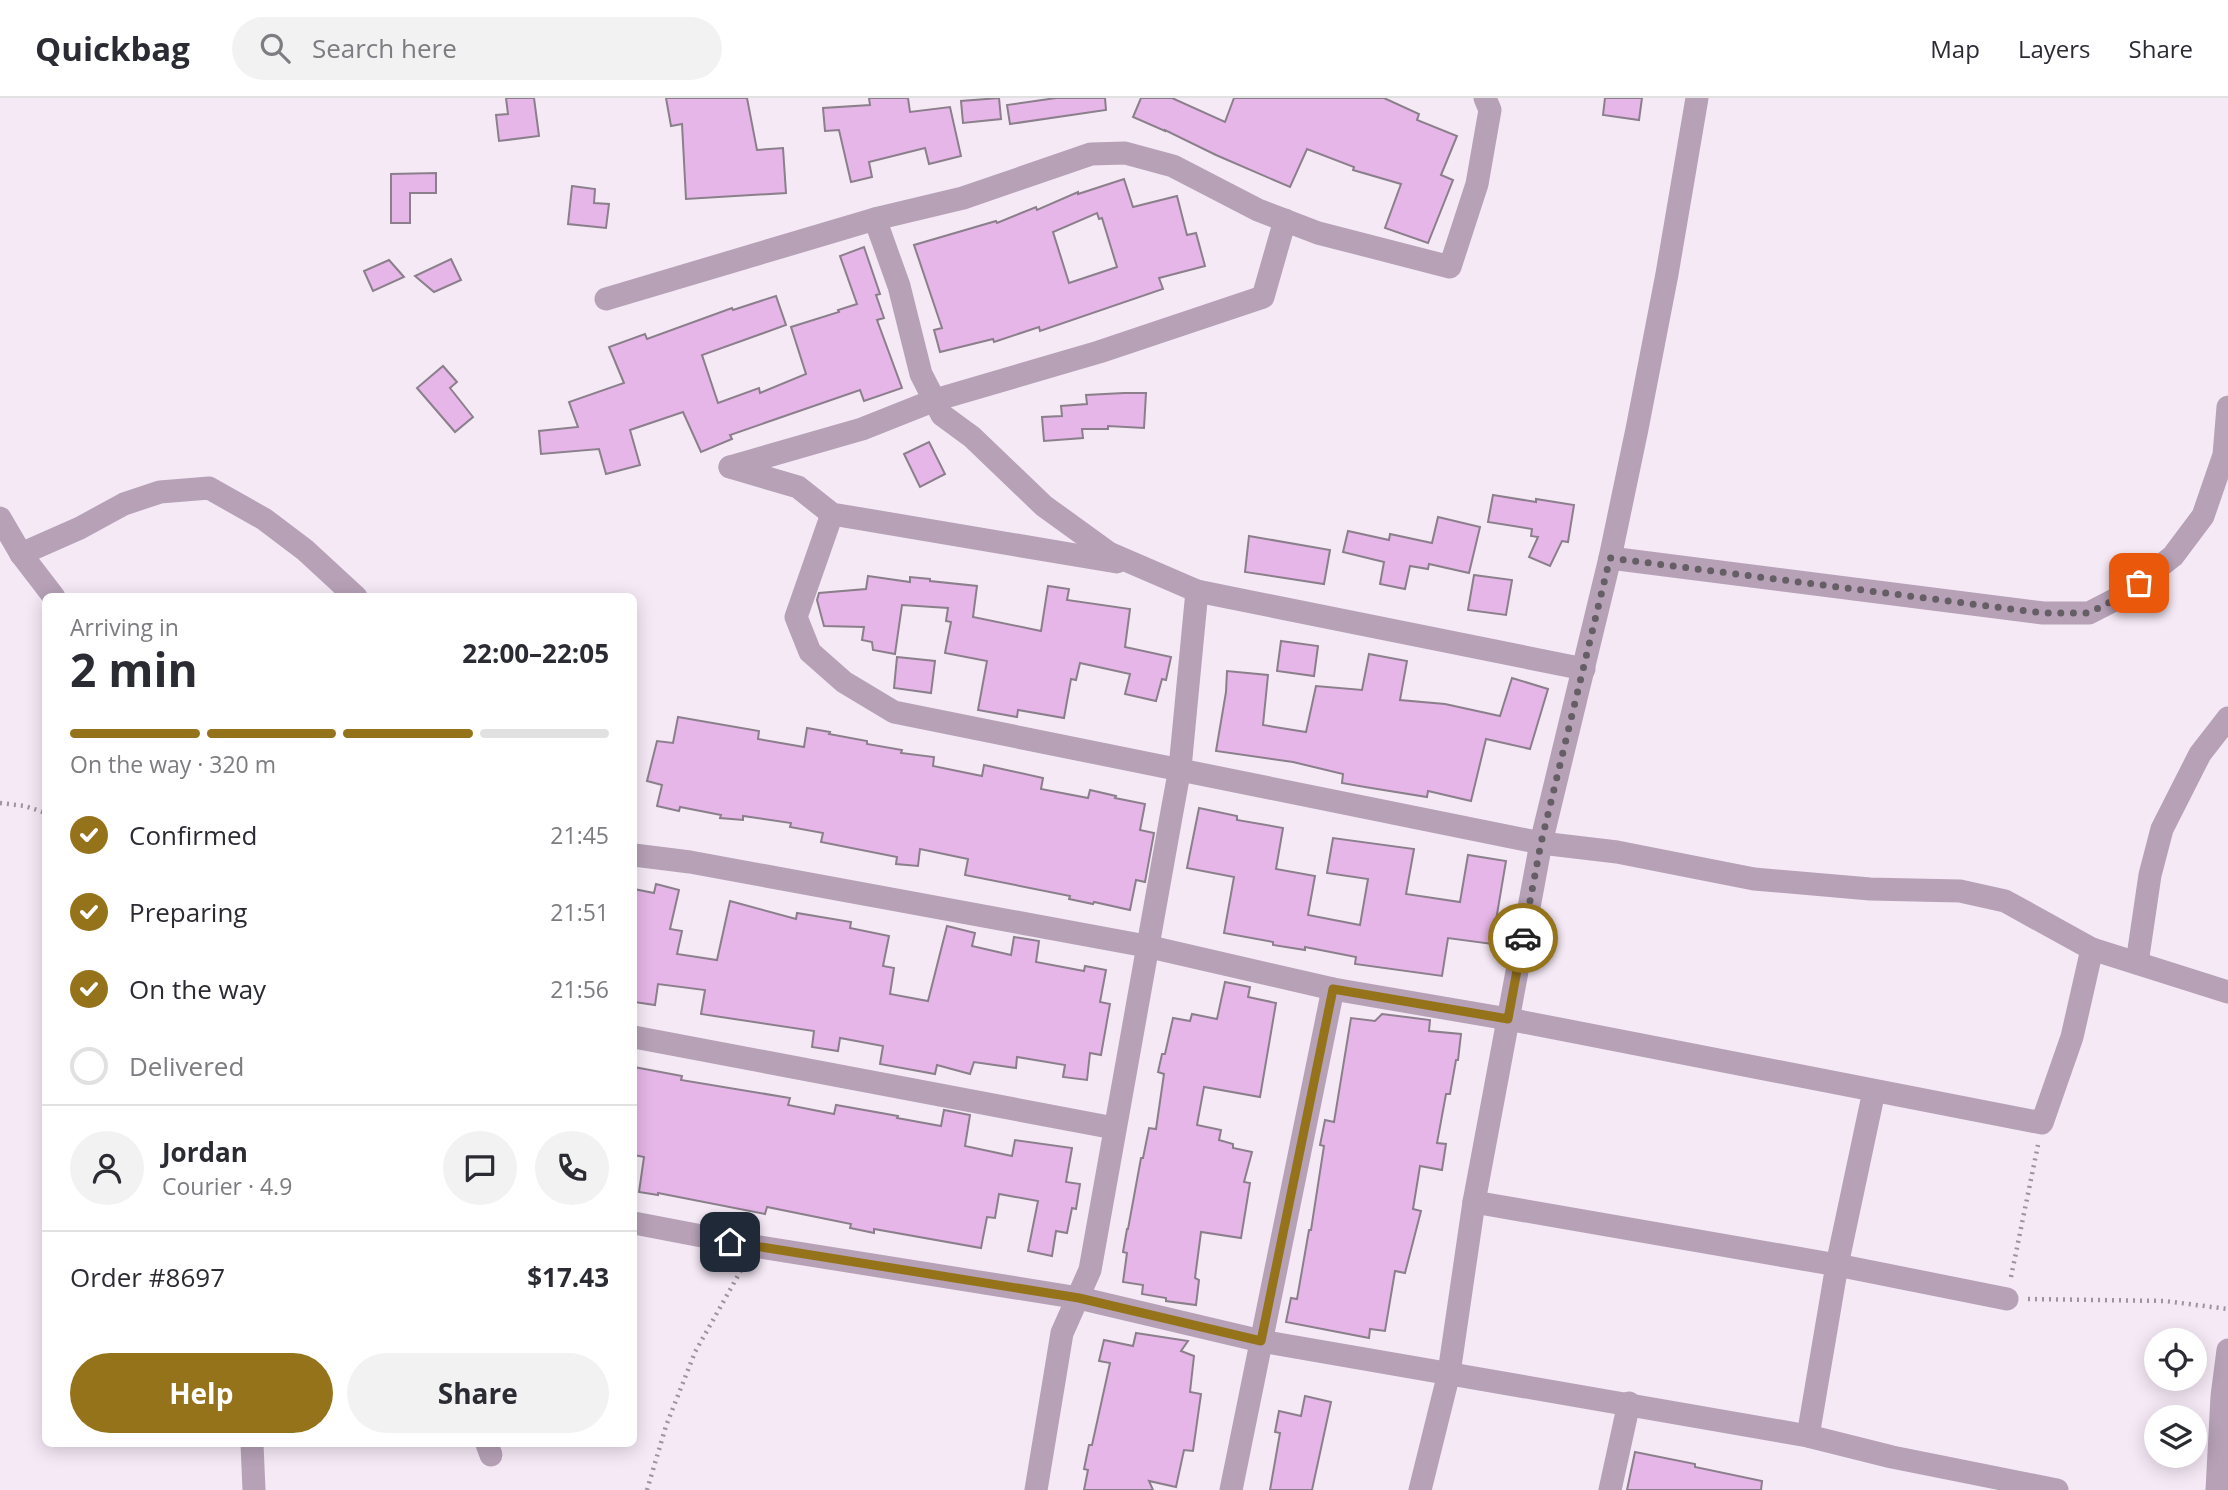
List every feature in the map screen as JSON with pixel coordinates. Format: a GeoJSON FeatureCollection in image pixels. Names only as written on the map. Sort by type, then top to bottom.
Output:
{"type":"FeatureCollection","features":[{"type":"Feature","properties":{"kind":"street"},"geometry":{"type":"LineString","coordinates":[[606,299],[875,219],[963,198],[1091,154],[1125,153],[1172,166],[1258,210],[1318,233],[1450,267],[1477,184],[1490,110],[1485,98]]}},
{"type":"Feature","properties":{"kind":"street"},"geometry":{"type":"LineString","coordinates":[[1420,1490],[1449,1373],[1474,1202],[1541,843],[1610,558],[1667,274],[1697,98]]}},
{"type":"Feature","properties":{"kind":"street"},"geometry":{"type":"LineString","coordinates":[[875,219],[899,286],[921,374],[942,415],[972,437],[1044,506],[1109,553],[1197,591],[1584,669]]}},
{"type":"Feature","properties":{"kind":"street"},"geometry":{"type":"LineString","coordinates":[[1139,566],[832,514],[798,487],[730,467],[862,429],[935,400],[1099,352],[1263,297],[1284,220]]}},
{"type":"Feature","properties":{"kind":"street"},"geometry":{"type":"LineString","coordinates":[[1610,558],[2043,613],[2089,613],[2122,596],[2172,556],[2203,516],[2224,455],[2228,407]]}},
{"type":"Feature","properties":{"kind":"street"},"geometry":{"type":"LineString","coordinates":[[21,554],[80,528],[124,504],[160,492],[209,488],[264,519],[305,550],[352,593]]}},
{"type":"Feature","properties":{"kind":"street"},"geometry":{"type":"LineString","coordinates":[[832,514],[796,617],[810,652],[844,682],[894,712],[1541,843],[1617,852],[1754,879],[1870,889],[1960,891],[2005,901],[2092,949],[2228,992]]}},
{"type":"Feature","properties":{"kind":"street"},"geometry":{"type":"LineString","coordinates":[[0,518],[21,554],[51,593]]}},
{"type":"Feature","properties":{"kind":"street"},"geometry":{"type":"LineString","coordinates":[[1036,1490],[1062,1333],[1090,1270],[1180,768],[1197,591]]}},
{"type":"Feature","properties":{"kind":"street"},"geometry":{"type":"LineString","coordinates":[[2137,963],[2150,875],[2162,829],[2200,754],[2228,718]]}},
{"type":"Feature","properties":{"kind":"street"},"geometry":{"type":"LineString","coordinates":[[637,855],[690,862],[1146,946],[1333,989],[1508,1019],[2042,1123],[2072,1037],[2092,949]]}},
{"type":"Feature","properties":{"kind":"street"},"geometry":{"type":"LineString","coordinates":[[1231,1490],[1333,989]]}},
{"type":"Feature","properties":{"kind":"street"},"geometry":{"type":"LineString","coordinates":[[637,1038],[1114,1128]]}},
{"type":"Feature","properties":{"kind":"street"},"geometry":{"type":"LineString","coordinates":[[1808,1436],[1837,1265],[1874,1091]]}},
{"type":"Feature","properties":{"kind":"street"},"geometry":{"type":"LineString","coordinates":[[1474,1202],[1837,1265],[2007,1299]]}},
{"type":"Feature","properties":{"kind":"street"},"geometry":{"type":"LineString","coordinates":[[637,1224],[754,1246],[1079,1298],[1261,1341],[1808,1436],[1892,1457],[2053,1490]]}},
{"type":"Feature","properties":{"kind":"street"},"geometry":{"type":"LineString","coordinates":[[2215,1489],[2228,1350]]}},
{"type":"Feature","properties":{"kind":"street"},"geometry":{"type":"LineString","coordinates":[[1609,1490],[1629,1403]]}},
{"type":"Feature","properties":{"kind":"street"},"geometry":{"type":"LineString","coordinates":[[252,1447],[254,1490]]}},
{"type":"Feature","properties":{"kind":"path"},"geometry":{"type":"LineString","coordinates":[[0,803],[25,806],[42,812]]}},
{"type":"Feature","properties":{"kind":"path"},"geometry":{"type":"LineString","coordinates":[[2042,1123],[2007,1299],[2165,1301],[2228,1309]]}},
{"type":"Feature","properties":{"kind":"path"},"geometry":{"type":"LineString","coordinates":[[647,1490],[666,1426],[695,1352],[754,1246]]}},
{"type":"Feature","properties":{"kind":"building"},"geometry":{"type":"Polygon","coordinates":[[[506,98],[534,98],[539,136],[499,141],[496,115],[508,114],[506,98]]]}},
{"type":"Feature","properties":{"kind":"building"},"geometry":{"type":"Polygon","coordinates":[[[666,98],[747,98],[757,150],[783,148],[786,193],[686,199],[682,124],[671,126],[666,98]]]}},
{"type":"Feature","properties":{"kind":"building"},"geometry":{"type":"Polygon","coordinates":[[[869,98],[908,98],[910,112],[950,107],[961,156],[929,164],[925,148],[869,162],[872,177],[851,182],[839,130],[825,131],[823,108],[870,105],[869,98]]]}},
{"type":"Feature","properties":{"kind":"building"},"geometry":{"type":"Polygon","coordinates":[[[999,98],[1001,119],[963,123],[961,101],[999,98]]]}},
{"type":"Feature","properties":{"kind":"building"},"geometry":{"type":"Polygon","coordinates":[[[1056,98],[1105,98],[1106,110],[1010,124],[1007,105],[1056,98]]]}},
{"type":"Feature","properties":{"kind":"building"},"geometry":{"type":"Polygon","coordinates":[[[1141,98],[1172,98],[1225,122],[1234,98],[1384,98],[1419,114],[1417,120],[1457,136],[1441,175],[1453,180],[1428,243],[1385,228],[1401,184],[1353,170],[1354,167],[1307,149],[1290,187],[1133,117],[1141,98]]]}},
{"type":"Feature","properties":{"kind":"building"},"geometry":{"type":"Polygon","coordinates":[[[1605,98],[1642,98],[1639,120],[1603,115],[1605,98]]]}},
{"type":"Feature","properties":{"kind":"building"},"geometry":{"type":"Polygon","coordinates":[[[436,173],[436,193],[410,193],[410,223],[391,223],[391,174],[436,173]]]}},
{"type":"Feature","properties":{"kind":"building"},"geometry":{"type":"Polygon","coordinates":[[[1124,179],[1133,207],[1177,196],[1187,235],[1196,233],[1205,266],[1159,278],[1163,289],[1040,331],[1039,327],[994,342],[993,339],[940,352],[934,330],[942,328],[914,245],[996,221],[997,223],[1124,179]],[[1097,213],[1053,232],[1069,283],[1117,267],[1102,218],[1099,219],[1097,213]]]}},
{"type":"Feature","properties":{"kind":"building"},"geometry":{"type":"Polygon","coordinates":[[[572,186],[595,189],[594,203],[609,204],[606,228],[568,224],[572,186]]]}},
{"type":"Feature","properties":{"kind":"building"},"geometry":{"type":"Polygon","coordinates":[[[864,247],[880,294],[876,295],[884,318],[877,320],[902,388],[864,401],[860,390],[730,435],[732,439],[701,452],[683,412],[630,430],[640,465],[606,474],[599,449],[541,454],[539,431],[578,427],[569,402],[624,383],[609,347],[645,334],[647,339],[732,308],[733,310],[776,296],[786,325],[702,355],[718,403],[759,388],[760,393],[806,374],[791,327],[857,304],[840,256],[864,247]]]}},
{"type":"Feature","properties":{"kind":"building"},"geometry":{"type":"Polygon","coordinates":[[[451,259],[461,280],[434,292],[415,276],[451,259]]]}},
{"type":"Feature","properties":{"kind":"building"},"geometry":{"type":"Polygon","coordinates":[[[389,260],[404,277],[373,291],[364,271],[389,260]]]}},
{"type":"Feature","properties":{"kind":"building"},"geometry":{"type":"Polygon","coordinates":[[[443,366],[457,382],[450,388],[473,417],[455,432],[417,388],[443,366]]]}},
{"type":"Feature","properties":{"kind":"building"},"geometry":{"type":"Polygon","coordinates":[[[1146,393],[1144,428],[1108,426],[1108,429],[1082,429],[1083,438],[1044,441],[1042,417],[1062,416],[1061,406],[1087,404],[1086,395],[1146,393]]]}},
{"type":"Feature","properties":{"kind":"building"},"geometry":{"type":"Polygon","coordinates":[[[929,442],[945,474],[920,487],[904,454],[929,442]]]}},
{"type":"Feature","properties":{"kind":"building"},"geometry":{"type":"Polygon","coordinates":[[[1493,495],[1574,505],[1568,542],[1562,541],[1550,566],[1529,557],[1538,537],[1531,536],[1532,529],[1488,522],[1493,495]]]}},
{"type":"Feature","properties":{"kind":"building"},"geometry":{"type":"Polygon","coordinates":[[[1438,517],[1480,527],[1469,573],[1429,564],[1428,569],[1410,566],[1405,589],[1380,584],[1384,562],[1343,552],[1348,531],[1389,540],[1390,534],[1432,543],[1438,517]]]}},
{"type":"Feature","properties":{"kind":"building"},"geometry":{"type":"Polygon","coordinates":[[[1249,536],[1330,550],[1324,584],[1245,572],[1249,536]]]}},
{"type":"Feature","properties":{"kind":"building"},"geometry":{"type":"Polygon","coordinates":[[[1474,575],[1512,580],[1506,615],[1468,610],[1474,575]]]}},
{"type":"Feature","properties":{"kind":"building"},"geometry":{"type":"Polygon","coordinates":[[[868,576],[910,582],[910,577],[977,586],[973,617],[1041,631],[1048,586],[1069,589],[1067,600],[1130,609],[1125,647],[1171,657],[1166,680],[1162,679],[1156,701],[1125,694],[1130,674],[1080,663],[1076,680],[1071,679],[1064,718],[1018,710],[1017,717],[978,710],[987,661],[945,653],[951,622],[946,621],[948,608],[902,605],[895,654],[873,650],[872,642],[862,640],[864,627],[824,626],[817,600],[819,593],[866,589],[868,576]]]}},
{"type":"Feature","properties":{"kind":"building"},"geometry":{"type":"Polygon","coordinates":[[[1281,641],[1318,646],[1314,676],[1277,671],[1281,641]]]}},
{"type":"Feature","properties":{"kind":"building"},"geometry":{"type":"Polygon","coordinates":[[[1369,654],[1407,661],[1400,700],[1445,704],[1500,716],[1512,678],[1548,689],[1530,749],[1486,739],[1471,801],[1428,791],[1427,797],[1342,783],[1343,774],[1293,762],[1216,751],[1227,671],[1268,675],[1263,725],[1306,732],[1316,686],[1362,690],[1369,654]]]}},
{"type":"Feature","properties":{"kind":"building"},"geometry":{"type":"Polygon","coordinates":[[[897,657],[935,661],[931,693],[894,688],[897,657]]]}},
{"type":"Feature","properties":{"kind":"building"},"geometry":{"type":"Polygon","coordinates":[[[678,717],[759,731],[758,739],[804,747],[807,728],[830,732],[829,734],[867,741],[867,744],[902,750],[901,753],[934,757],[933,766],[982,776],[984,765],[1043,778],[1041,789],[1088,798],[1090,790],[1145,804],[1140,830],[1154,833],[1145,882],[1136,880],[1130,910],[965,875],[968,859],[920,849],[918,866],[896,864],[897,857],[821,842],[823,833],[790,827],[791,823],[743,816],[743,820],[720,818],[721,815],[680,807],[679,811],[657,806],[662,785],[647,781],[657,741],[673,743],[678,717]]]}},
{"type":"Feature","properties":{"kind":"building"},"geometry":{"type":"Polygon","coordinates":[[[1199,808],[1237,816],[1237,820],[1283,828],[1276,869],[1315,876],[1308,915],[1360,925],[1368,879],[1327,873],[1333,838],[1414,849],[1406,894],[1460,902],[1468,855],[1506,861],[1492,944],[1448,938],[1442,976],[1355,964],[1356,957],[1305,947],[1305,950],[1273,945],[1273,942],[1224,933],[1234,877],[1187,868],[1199,808]]]}},
{"type":"Feature","properties":{"kind":"building"},"geometry":{"type":"Polygon","coordinates":[[[656,884],[679,890],[670,929],[682,931],[677,954],[717,960],[730,901],[796,919],[797,913],[851,922],[850,928],[889,936],[883,966],[894,968],[890,994],[928,1001],[947,926],[975,933],[972,946],[1011,955],[1014,937],[1039,941],[1036,962],[1084,971],[1085,966],[1106,970],[1100,1002],[1110,1004],[1101,1055],[1090,1053],[1087,1080],[1063,1077],[1065,1065],[1017,1057],[1016,1068],[974,1062],[970,1074],[937,1065],[935,1074],[880,1064],[883,1046],[840,1038],[838,1051],[812,1047],[814,1031],[701,1014],[705,990],[658,984],[655,1005],[637,1002],[637,890],[654,893],[656,884]]]}},
{"type":"Feature","properties":{"kind":"building"},"geometry":{"type":"Polygon","coordinates":[[[1225,982],[1250,987],[1248,997],[1276,1003],[1260,1097],[1204,1087],[1197,1125],[1221,1130],[1219,1140],[1233,1144],[1233,1148],[1252,1152],[1244,1182],[1250,1183],[1241,1238],[1201,1232],[1195,1278],[1199,1280],[1196,1305],[1166,1301],[1166,1298],[1142,1294],[1143,1285],[1123,1282],[1127,1253],[1123,1252],[1127,1229],[1149,1128],[1156,1129],[1164,1074],[1158,1072],[1173,1018],[1190,1021],[1192,1014],[1217,1019],[1225,982]]]}},
{"type":"Feature","properties":{"kind":"building"},"geometry":{"type":"Polygon","coordinates":[[[1382,1014],[1430,1020],[1429,1031],[1461,1034],[1458,1060],[1450,1094],[1446,1094],[1437,1143],[1446,1144],[1442,1170],[1420,1166],[1413,1209],[1421,1211],[1405,1273],[1395,1271],[1385,1331],[1370,1329],[1369,1338],[1286,1322],[1291,1298],[1297,1299],[1324,1146],[1320,1145],[1325,1120],[1334,1122],[1351,1018],[1375,1021],[1382,1014]]]}},
{"type":"Feature","properties":{"kind":"building"},"geometry":{"type":"Polygon","coordinates":[[[637,1068],[682,1076],[681,1080],[790,1098],[788,1105],[834,1114],[836,1105],[941,1126],[944,1110],[970,1115],[965,1146],[1012,1156],[1015,1140],[1072,1148],[1066,1182],[1080,1184],[1076,1209],[1072,1208],[1067,1233],[1056,1231],[1052,1256],[1028,1251],[1038,1201],[999,1194],[995,1218],[987,1217],[981,1248],[874,1229],[874,1233],[850,1228],[851,1224],[767,1207],[765,1214],[658,1193],[639,1192],[644,1157],[637,1156],[637,1068]]]}},
{"type":"Feature","properties":{"kind":"building"},"geometry":{"type":"Polygon","coordinates":[[[1136,1333],[1188,1341],[1181,1351],[1194,1356],[1190,1392],[1201,1394],[1193,1451],[1184,1450],[1176,1487],[1149,1481],[1153,1490],[1084,1490],[1088,1470],[1084,1469],[1110,1363],[1099,1361],[1104,1340],[1133,1346],[1136,1333]]]}},
{"type":"Feature","properties":{"kind":"building"},"geometry":{"type":"Polygon","coordinates":[[[1305,1396],[1331,1402],[1312,1490],[1270,1490],[1280,1433],[1275,1432],[1279,1411],[1301,1416],[1305,1396]]]}},
{"type":"Feature","properties":{"kind":"building"},"geometry":{"type":"Polygon","coordinates":[[[1635,1452],[1762,1481],[1761,1490],[1627,1490],[1635,1452]]]}},
{"type":"Feature","properties":{"kind":"way so far"},"geometry":{"type":"LineString","coordinates":[[1523,938],[1541,843],[1610,558],[2043,613],[2089,613],[2122,596],[2139,583]]}},
{"type":"Feature","properties":{"kind":"route"},"geometry":{"type":"LineString","coordinates":[[730,1242],[1079,1298],[1261,1341],[1333,989],[1508,1019],[1523,938]]}}]}
